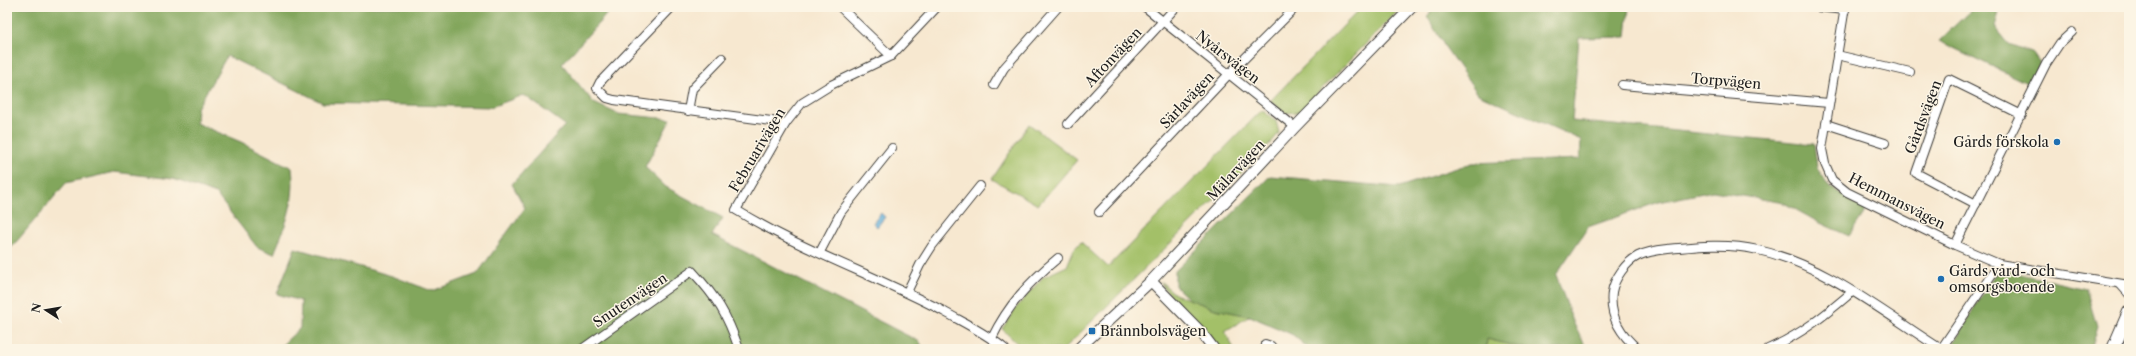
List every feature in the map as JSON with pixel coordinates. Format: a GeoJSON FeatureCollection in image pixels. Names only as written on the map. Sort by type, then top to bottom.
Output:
{"type":"FeatureCollection","features":[{"type":"Feature","properties":{"kind":"main road"},"geometry":{"type":"LineString","coordinates":[[2113,349],[2129,312]]}},
{"type":"Feature","properties":{"kind":"street"},"geometry":{"type":"LineString","coordinates":[[672,7],[602,80],[598,88],[607,98],[688,111],[786,123]]}},
{"type":"Feature","properties":{"kind":"street"},"geometry":{"type":"LineString","coordinates":[[840,7],[891,56]]}},
{"type":"Feature","properties":{"kind":"street","name":"Februarivägen"},"geometry":{"type":"LineString","coordinates":[[820,252],[736,210],[786,123],[802,103],[813,95],[891,56],[937,7]]}},
{"type":"Feature","properties":{"kind":"street"},"geometry":{"type":"LineString","coordinates":[[994,85],[1004,68],[1058,7]]}},
{"type":"Feature","properties":{"kind":"street","name":"Nyårsvägen"},"geometry":{"type":"LineString","coordinates":[[1144,7],[1295,127]]}},
{"type":"Feature","properties":{"kind":"street","name":"Aftonvägen"},"geometry":{"type":"LineString","coordinates":[[1068,124],[1176,7]]}},
{"type":"Feature","properties":{"kind":"street","name":"Särlavägen"},"geometry":{"type":"LineString","coordinates":[[1099,212],[1229,74],[1296,7]]}},
{"type":"Feature","properties":{"kind":"street","name":"Mälarvägen"},"geometry":{"type":"LineString","coordinates":[[1078,349],[1151,281],[1295,127],[1412,7]]}},
{"type":"Feature","properties":{"kind":"street"},"geometry":{"type":"LineString","coordinates":[[1817,7],[1845,8]]}},
{"type":"Feature","properties":{"kind":"street","name":"Hemmansvägen"},"geometry":{"type":"LineString","coordinates":[[1845,8],[1822,149],[1825,164],[1832,180],[1848,192],[1955,245],[1998,264],[2125,285],[2129,294]]}},
{"type":"Feature","properties":{"kind":"street"},"geometry":{"type":"LineString","coordinates":[[1955,245],[2022,115],[2046,64],[2060,43],[2072,32]]}},
{"type":"Feature","properties":{"kind":"street"},"geometry":{"type":"LineString","coordinates":[[1837,55],[1910,72]]}},
{"type":"Feature","properties":{"kind":"street"},"geometry":{"type":"LineString","coordinates":[[688,111],[692,89],[722,58]]}},
{"type":"Feature","properties":{"kind":"street","name":"Gårdsvägen"},"geometry":{"type":"LineString","coordinates":[[1976,204],[1916,173],[1949,79],[2022,115]]}},
{"type":"Feature","properties":{"kind":"street","name":"Torpvägen"},"geometry":{"type":"LineString","coordinates":[[1622,85],[1829,103]]}},
{"type":"Feature","properties":{"kind":"street"},"geometry":{"type":"LineString","coordinates":[[1826,124],[1884,143]]}},
{"type":"Feature","properties":{"kind":"street"},"geometry":{"type":"LineString","coordinates":[[892,148],[841,212],[820,252],[907,292],[992,338],[1005,349]]}},
{"type":"Feature","properties":{"kind":"street"},"geometry":{"type":"LineString","coordinates":[[907,292],[920,265],[932,246],[980,186]]}},
{"type":"Feature","properties":{"kind":"street"},"geometry":{"type":"LineString","coordinates":[[1638,349],[1623,334],[1614,318],[1611,301],[1614,283],[1625,268],[1638,256],[1660,250],[1722,245],[1758,250],[1805,264],[1941,349],[1998,264]]}},
{"type":"Feature","properties":{"kind":"street"},"geometry":{"type":"LineString","coordinates":[[992,338],[1002,319],[1021,292],[1058,258]]}},
{"type":"Feature","properties":{"kind":"street","name":"Snutenvägen"},"geometry":{"type":"LineString","coordinates":[[582,349],[692,271],[714,296],[731,325],[739,349]]}},
{"type":"Feature","properties":{"kind":"street"},"geometry":{"type":"LineString","coordinates":[[1151,281],[1200,332],[1214,349]]}},
{"type":"Feature","properties":{"kind":"street"},"geometry":{"type":"LineString","coordinates":[[1768,349],[1789,340],[1814,324],[1852,292]]}},
{"type":"Feature","properties":{"kind":"street"},"geometry":{"type":"LineString","coordinates":[[1265,344],[1271,346],[1273,349]]}},
{"type":"Feature","properties":{"kind":"green space"},"geometry":{"type":"Polygon","coordinates":[[[7,7],[613,7],[562,64],[594,103],[618,114],[671,119],[645,167],[666,187],[723,218],[712,235],[920,342],[923,349],[278,349],[300,328],[301,301],[277,294],[295,248],[392,276],[432,291],[477,274],[525,208],[512,184],[565,125],[524,95],[491,107],[323,103],[227,56],[197,108],[196,123],[241,142],[292,168],[293,191],[289,212],[274,254],[257,247],[216,194],[173,179],[114,172],[66,183],[12,247],[7,250],[7,7]]]}},
{"type":"Feature","properties":{"kind":"green space"},"geometry":{"type":"Polygon","coordinates":[[[1362,7],[1402,7],[1299,112],[1286,113],[1270,101],[1362,7]]]}},
{"type":"Feature","properties":{"kind":"green space"},"geometry":{"type":"Polygon","coordinates":[[[1436,7],[1629,7],[1626,37],[1579,38],[1572,121],[1814,144],[1817,167],[1828,186],[1867,209],[1849,236],[1818,222],[1784,203],[1713,191],[1659,202],[1588,227],[1556,275],[1574,324],[1587,349],[1527,349],[1487,339],[1486,349],[1309,349],[1293,335],[1250,316],[1215,309],[1189,299],[1175,286],[1175,271],[1270,176],[1399,187],[1472,163],[1580,159],[1581,140],[1478,94],[1445,47],[1427,16],[1436,7]]]}},
{"type":"Feature","properties":{"kind":"green space"},"geometry":{"type":"Polygon","coordinates":[[[1974,7],[2000,7],[1995,27],[2009,44],[2033,53],[2040,63],[2031,85],[1939,41],[1974,7]]]}},
{"type":"Feature","properties":{"kind":"green space"},"geometry":{"type":"Polygon","coordinates":[[[1262,110],[1276,121],[1279,133],[1270,144],[1064,349],[1023,349],[1002,329],[1015,309],[1043,277],[1067,266],[1074,249],[1081,242],[1108,267],[1262,110]]]}},
{"type":"Feature","properties":{"kind":"green space"},"geometry":{"type":"Polygon","coordinates":[[[1029,124],[1077,160],[1038,205],[992,179],[1029,124]]]}},
{"type":"Feature","properties":{"kind":"green space"},"geometry":{"type":"Polygon","coordinates":[[[2003,270],[2086,289],[2097,327],[2090,349],[1951,348],[1994,275],[2003,270]]]}},
{"type":"Feature","properties":{"kind":"green space"},"geometry":{"type":"Polygon","coordinates":[[[1160,281],[1175,294],[1215,309],[1250,316],[1225,331],[1234,349],[1218,349],[1164,288],[1160,281]]]}},
{"type":"Feature","properties":{"kind":"green space"},"geometry":{"type":"Polygon","coordinates":[[[1487,339],[1527,349],[1486,349],[1487,339]]]}},
{"type":"Feature","properties":{"kind":"water"},"geometry":{"type":"Polygon","coordinates":[[[881,213],[885,217],[877,227],[873,223],[881,213]]]}},
{"type":"Feature","properties":{"kind":"place","name":"Gårds förskola"},"geometry":{"type":"Point","coordinates":[2057,142]}},
{"type":"Feature","properties":{"kind":"place","name":"Gårds vård- och omsorgsboende"},"geometry":{"type":"Point","coordinates":[1941,279]}},
{"type":"Feature","properties":{"kind":"place","name":"Brännbolsvägen"},"geometry":{"type":"Point","coordinates":[1092,331]}}]}
